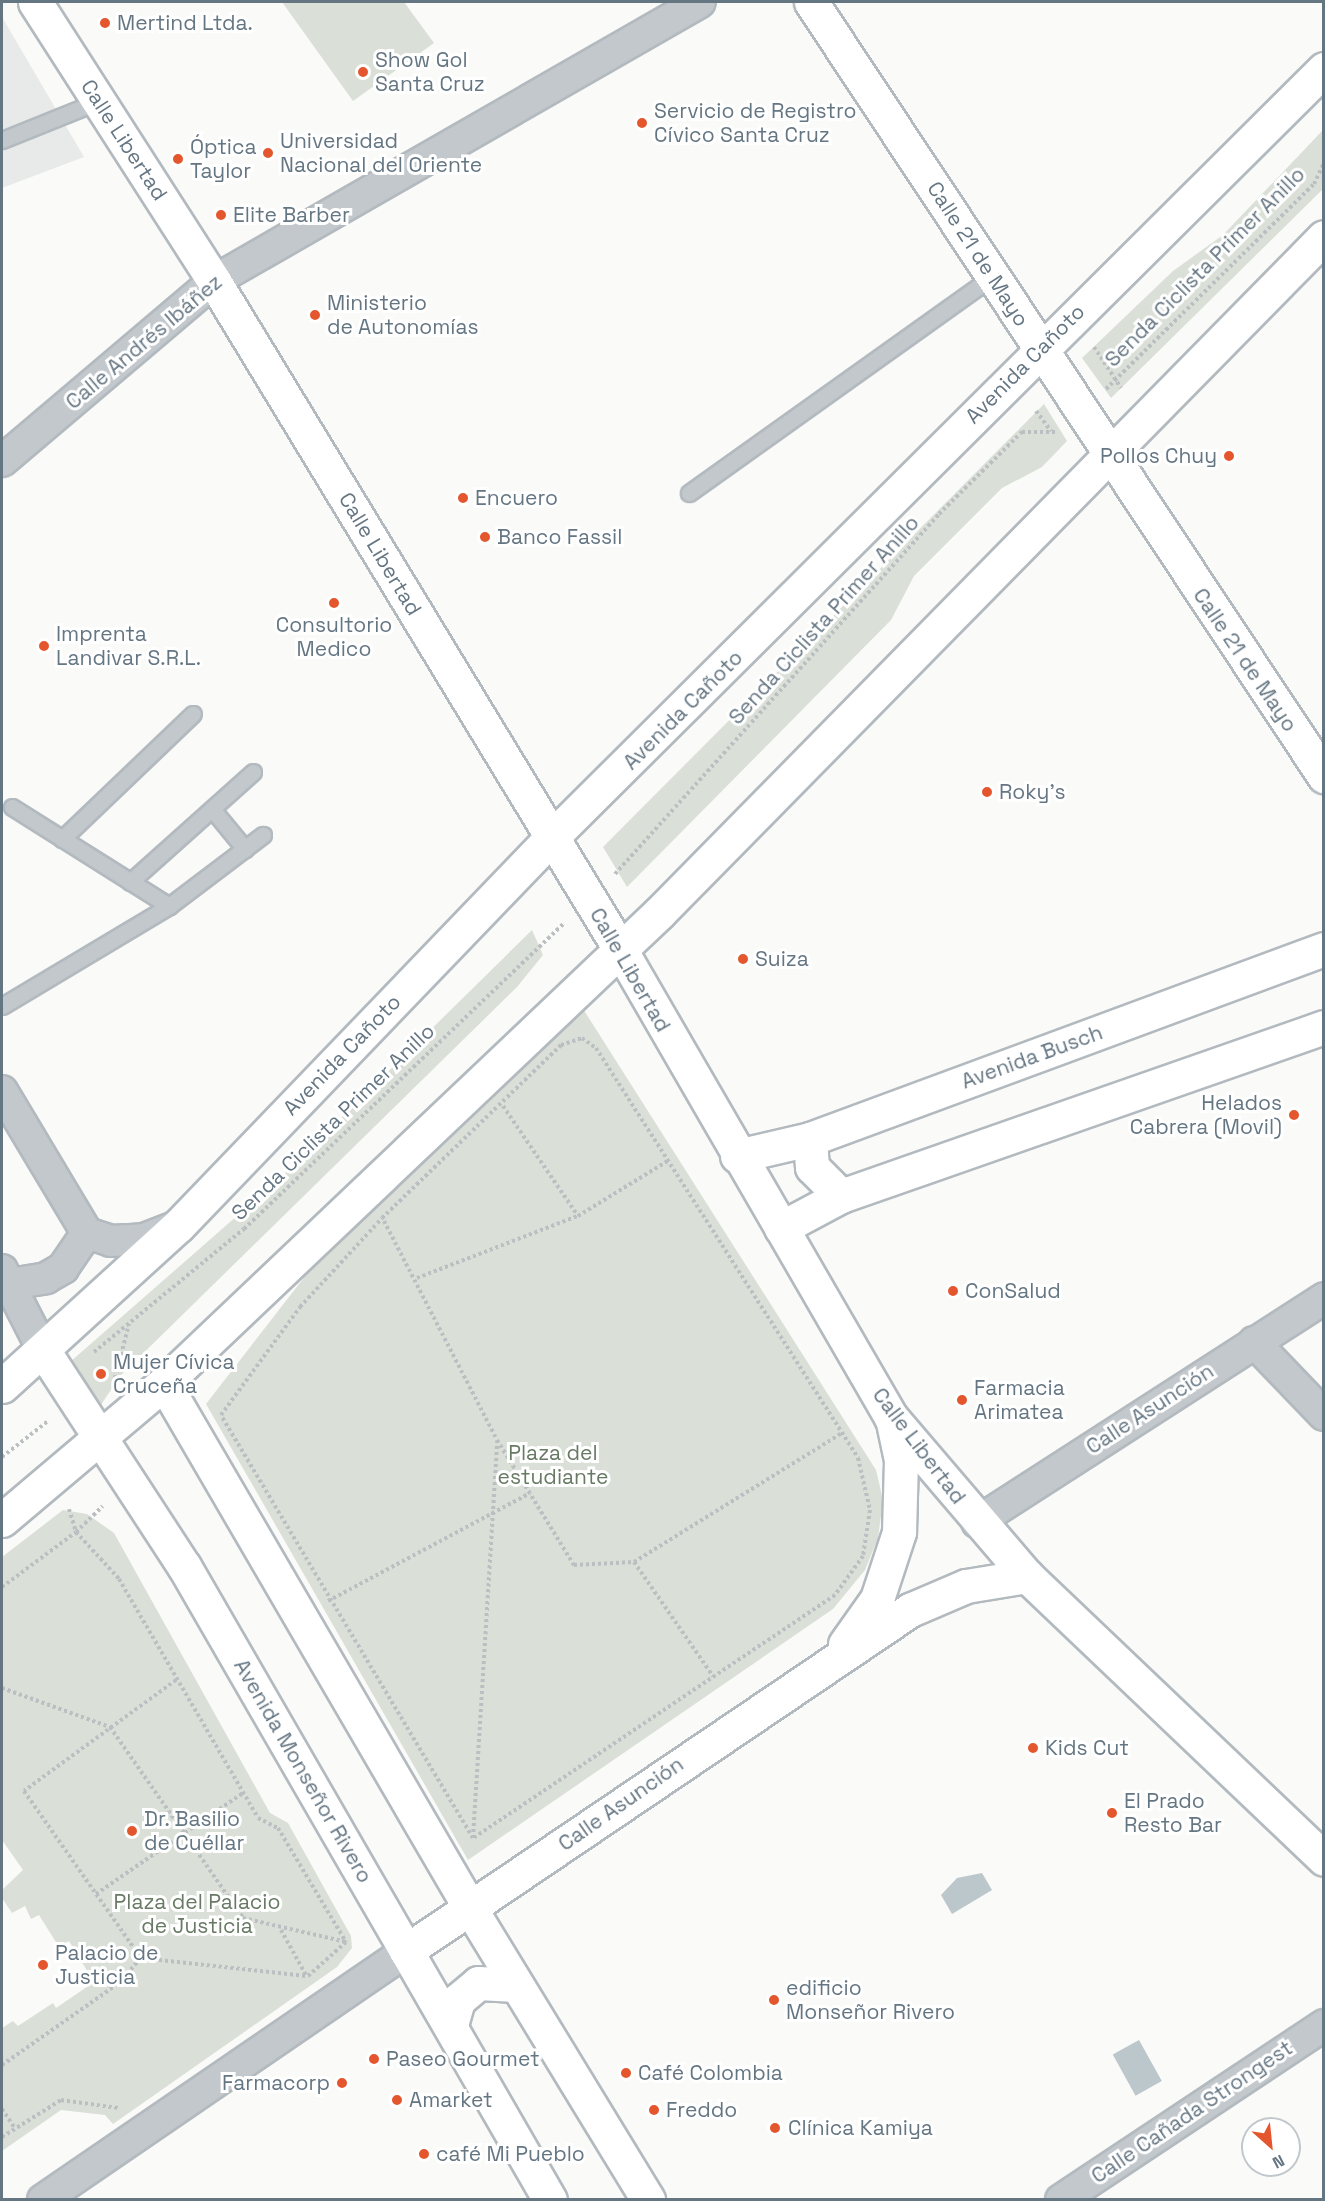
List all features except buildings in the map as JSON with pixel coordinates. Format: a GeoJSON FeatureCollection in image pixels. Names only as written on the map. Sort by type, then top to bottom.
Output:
{"type":"FeatureCollection","features":[{"type":"Feature","properties":{"kind":"main road","name":"Calle Libertad"},"geometry":{"type":"LineString","coordinates":[[35,2],[214,281],[620,949],[737,1156],[891,1417],[977,1522],[1027,1576],[1323,1859]]}},
{"type":"Feature","properties":{"kind":"main road","name":"Calle 21 de Mayo"},"geometry":{"type":"LineString","coordinates":[[811,2],[1323,776]]}},
{"type":"Feature","properties":{"kind":"main road","name":"Avenida Cañoto"},"geometry":{"type":"LineString","coordinates":[[2,1386],[178,1226],[552,837],[1323,69]]}},
{"type":"Feature","properties":{"kind":"main road"},"geometry":{"type":"LineString","coordinates":[[2,1520],[100,1440],[164,1383],[620,949],[1323,237]]}},
{"type":"Feature","properties":{"kind":"main road","name":"Avenida Busch"},"geometry":{"type":"LineString","coordinates":[[737,1156],[810,1139],[1323,949]]}},
{"type":"Feature","properties":{"kind":"main road"},"geometry":{"type":"LineString","coordinates":[[781,1228],[841,1196],[1323,1027]]}},
{"type":"Feature","properties":{"kind":"main road"},"geometry":{"type":"LineString","coordinates":[[810,1139],[815,1173],[841,1196]]}},
{"type":"Feature","properties":{"kind":"main road","name":"Avenida Monseñor Rivero"},"geometry":{"type":"LineString","coordinates":[[43,1350],[184,1566],[550,2199]]}},
{"type":"Feature","properties":{"kind":"main road"},"geometry":{"type":"LineString","coordinates":[[164,1383],[516,1986],[648,2199]]}},
{"type":"Feature","properties":{"kind":"main road","name":"Calle Asunción"},"geometry":{"type":"LineString","coordinates":[[834,1657],[877,1599],[899,1532],[901,1460],[891,1417]]}},
{"type":"Feature","properties":{"kind":"main road","name":"Calle Asunción"},"geometry":{"type":"LineString","coordinates":[[406,1951],[834,1657],[946,1592],[1027,1576]]}},
{"type":"Feature","properties":{"kind":"main road"},"geometry":{"type":"LineString","coordinates":[[451,2025],[458,2000],[472,1987],[490,1980],[516,1986]]}},
{"type":"Feature","properties":{"kind":"street","name":"Calle Andrés Ibáñez"},"geometry":{"type":"LineString","coordinates":[[2,461],[214,281],[700,2]]}},
{"type":"Feature","properties":{"kind":"street"},"geometry":{"type":"LineString","coordinates":[[2,1091],[87,1233],[111,1241],[144,1239],[178,1226]]}},
{"type":"Feature","properties":{"kind":"street"},"geometry":{"type":"LineString","coordinates":[[43,1350],[6,1277],[46,1278],[63,1268],[87,1233]]}},
{"type":"Feature","properties":{"kind":"street","name":"Calle Asunción"},"geometry":{"type":"LineString","coordinates":[[977,1522],[1323,1298]]}},
{"type":"Feature","properties":{"kind":"street"},"geometry":{"type":"LineString","coordinates":[[1254,1341],[1323,1415]]}},
{"type":"Feature","properties":{"kind":"street"},"geometry":{"type":"LineString","coordinates":[[43,2199],[406,1951]]}},
{"type":"Feature","properties":{"kind":"street","name":"Calle Cañada Strongest"},"geometry":{"type":"LineString","coordinates":[[1061,2199],[1323,2025]]}},
{"type":"Feature","properties":{"kind":"lane"},"geometry":{"type":"LineString","coordinates":[[2,140],[99,101]]}},
{"type":"Feature","properties":{"kind":"lane"},"geometry":{"type":"LineString","coordinates":[[689,494],[993,277]]}},
{"type":"Feature","properties":{"kind":"lane"},"geometry":{"type":"LineString","coordinates":[[62,839],[193,714]]}},
{"type":"Feature","properties":{"kind":"lane"},"geometry":{"type":"LineString","coordinates":[[130,882],[253,772]]}},
{"type":"Feature","properties":{"kind":"lane"},"geometry":{"type":"LineString","coordinates":[[12,807],[169,906]]}},
{"type":"Feature","properties":{"kind":"lane"},"geometry":{"type":"LineString","coordinates":[[212,809],[245,849]]}},
{"type":"Feature","properties":{"kind":"lane"},"geometry":{"type":"LineString","coordinates":[[2,1006],[169,906],[262,835]]}},
{"type":"Feature","properties":{"kind":"path","name":"Senda Ciclista Primer Anillo"},"geometry":{"type":"LineString","coordinates":[[1105,390],[1314,184],[1323,163]]}},
{"type":"Feature","properties":{"kind":"path"},"geometry":{"type":"LineString","coordinates":[[1094,347],[1121,388]]}},
{"type":"Feature","properties":{"kind":"path"},"geometry":{"type":"LineString","coordinates":[[1036,411],[1056,439]]}},
{"type":"Feature","properties":{"kind":"path","name":"Senda Ciclista Primer Anillo"},"geometry":{"type":"LineString","coordinates":[[628,861],[939,514],[1022,432],[1061,432]]}},
{"type":"Feature","properties":{"kind":"path","name":"Senda Ciclista Primer Anillo"},"geometry":{"type":"LineString","coordinates":[[89,1356],[244,1229],[552,934]]}},
{"type":"Feature","properties":{"kind":"path"},"geometry":{"type":"LineString","coordinates":[[582,1038],[596,1048],[858,1458],[870,1510],[863,1556],[835,1595],[473,1838],[328,1601],[221,1415],[300,1307],[382,1218],[503,1105],[561,1045],[582,1038]]}},
{"type":"Feature","properties":{"kind":"path"},"geometry":{"type":"LineString","coordinates":[[503,1105],[578,1216]]}},
{"type":"Feature","properties":{"kind":"path"},"geometry":{"type":"LineString","coordinates":[[417,1278],[578,1216],[669,1160]]}},
{"type":"Feature","properties":{"kind":"path"},"geometry":{"type":"LineString","coordinates":[[382,1218],[417,1278],[497,1440],[574,1564],[634,1562],[842,1433]]}},
{"type":"Feature","properties":{"kind":"path"},"geometry":{"type":"LineString","coordinates":[[111,1386],[129,1324]]}},
{"type":"Feature","properties":{"kind":"path"},"geometry":{"type":"LineString","coordinates":[[473,1838],[497,1440]]}},
{"type":"Feature","properties":{"kind":"path"},"geometry":{"type":"LineString","coordinates":[[328,1601],[530,1493]]}},
{"type":"Feature","properties":{"kind":"path"},"geometry":{"type":"LineString","coordinates":[[2,1587],[76,1532],[118,1579],[258,1818],[278,1828],[346,1942]]}},
{"type":"Feature","properties":{"kind":"path"},"geometry":{"type":"LineString","coordinates":[[634,1562],[714,1677]]}},
{"type":"Feature","properties":{"kind":"path"},"geometry":{"type":"LineString","coordinates":[[176,1680],[24,1791],[141,1958],[308,1976]]}},
{"type":"Feature","properties":{"kind":"path"},"geometry":{"type":"LineString","coordinates":[[2,1688],[110,1727],[243,1918],[280,1929],[346,1942]]}},
{"type":"Feature","properties":{"kind":"path"},"geometry":{"type":"LineString","coordinates":[[96,1894],[183,1832],[243,1793]]}},
{"type":"Feature","properties":{"kind":"path"},"geometry":{"type":"LineString","coordinates":[[280,1929],[308,1976]]}},
{"type":"Feature","properties":{"kind":"path"},"geometry":{"type":"LineString","coordinates":[[299,1982],[346,1942]]}},
{"type":"Feature","properties":{"kind":"path"},"geometry":{"type":"LineString","coordinates":[[2,2064],[119,1983],[141,1958]]}},
{"type":"Feature","properties":{"kind":"path"},"geometry":{"type":"LineString","coordinates":[[2,2137],[62,2100],[120,2108],[129,2102]]}},
{"type":"Feature","properties":{"kind":"path"},"geometry":{"type":"LineString","coordinates":[[2,2109],[15,2128]]}},
{"type":"Feature","properties":{"kind":"shaded area"},"geometry":{"type":"Polygon","coordinates":[[[2,17],[84,157],[2,188],[2,17]]]}},
{"type":"Feature","properties":{"kind":"shaded area"},"geometry":{"type":"Polygon","coordinates":[[[982,1873],[992,1890],[952,1914],[941,1895],[957,1878],[982,1873]]]}},
{"type":"Feature","properties":{"kind":"shaded area"},"geometry":{"type":"Polygon","coordinates":[[[1139,2040],[1162,2081],[1136,2096],[1113,2055],[1139,2040]]]}},
{"type":"Feature","properties":{"kind":"green space","name":"Show Gol Santa Cruz"},"geometry":{"type":"Polygon","coordinates":[[[282,2],[404,2],[434,43],[353,101],[282,2]]]}},
{"type":"Feature","properties":{"kind":"green space"},"geometry":{"type":"Polygon","coordinates":[[[1323,130],[1323,189],[1111,398],[1082,358],[1173,271],[1223,235],[1323,130]]]}},
{"type":"Feature","properties":{"kind":"green space"},"geometry":{"type":"Polygon","coordinates":[[[1044,404],[1067,441],[1042,467],[1002,488],[914,576],[891,620],[627,887],[603,847],[1044,404]]]}},
{"type":"Feature","properties":{"kind":"green space"},"geometry":{"type":"Polygon","coordinates":[[[532,930],[543,955],[517,987],[120,1376],[95,1414],[70,1362],[277,1181],[532,930]]]}},
{"type":"Feature","properties":{"kind":"green space","name":"Plaza del estudiante"},"geometry":{"type":"Polygon","coordinates":[[[578,1001],[876,1470],[883,1500],[878,1538],[865,1570],[833,1609],[468,1860],[206,1404],[306,1275],[578,1001]]]}},
{"type":"Feature","properties":{"kind":"green space","name":"Plaza del Palacio de Justicia"},"geometry":{"type":"Polygon","coordinates":[[[63,1510],[87,1514],[114,1533],[270,1813],[288,1823],[351,1936],[352,1948],[337,1967],[113,2124],[105,2115],[61,2110],[2,2151],[2,2028],[13,2021],[18,2026],[53,2003],[56,2008],[94,1982],[69,1941],[59,1947],[39,1915],[31,1919],[25,1906],[12,1913],[2,1898],[2,1890],[23,1870],[2,1840],[2,1557],[63,1510]]]}},
{"type":"Feature","properties":{"kind":"place","name":"Mertind Ltda."},"geometry":{"type":"Point","coordinates":[105,23]}},
{"type":"Feature","properties":{"kind":"place","name":"Show Gol Santa Cruz"},"geometry":{"type":"Point","coordinates":[363,72]}},
{"type":"Feature","properties":{"kind":"place","name":"Servicio de Registro Cívico Santa Cruz"},"geometry":{"type":"Point","coordinates":[642,123]}},
{"type":"Feature","properties":{"kind":"place","name":"Universidad Nacional del Oriente"},"geometry":{"type":"Point","coordinates":[268,153]}},
{"type":"Feature","properties":{"kind":"place","name":"Óptica Taylor"},"geometry":{"type":"Point","coordinates":[178,159]}},
{"type":"Feature","properties":{"kind":"place","name":"Elite Barber"},"geometry":{"type":"Point","coordinates":[221,215]}},
{"type":"Feature","properties":{"kind":"place","name":"Ministerio de Autonomías"},"geometry":{"type":"Point","coordinates":[315,315]}},
{"type":"Feature","properties":{"kind":"place","name":"Pollos Chuy"},"geometry":{"type":"Point","coordinates":[1229,456]}},
{"type":"Feature","properties":{"kind":"place","name":"Encuero"},"geometry":{"type":"Point","coordinates":[463,498]}},
{"type":"Feature","properties":{"kind":"place","name":"Banco Fassil"},"geometry":{"type":"Point","coordinates":[485,537]}},
{"type":"Feature","properties":{"kind":"place","name":"Consultorio Medico"},"geometry":{"type":"Point","coordinates":[334,603]}},
{"type":"Feature","properties":{"kind":"place","name":"Imprenta Landivar S.R.L."},"geometry":{"type":"Point","coordinates":[44,646]}},
{"type":"Feature","properties":{"kind":"place","name":"Roky's"},"geometry":{"type":"Point","coordinates":[987,792]}},
{"type":"Feature","properties":{"kind":"place","name":"Suiza"},"geometry":{"type":"Point","coordinates":[743,959]}},
{"type":"Feature","properties":{"kind":"place","name":"Helados Cabrera (Movil)"},"geometry":{"type":"Point","coordinates":[1294,1115]}},
{"type":"Feature","properties":{"kind":"place","name":"ConSalud"},"geometry":{"type":"Point","coordinates":[953,1291]}},
{"type":"Feature","properties":{"kind":"place","name":"Mujer Cívica Cruceña"},"geometry":{"type":"Point","coordinates":[101,1374]}},
{"type":"Feature","properties":{"kind":"place","name":"Farmacia Arimatea"},"geometry":{"type":"Point","coordinates":[962,1400]}},
{"type":"Feature","properties":{"kind":"place","name":"Kids Cut"},"geometry":{"type":"Point","coordinates":[1033,1748]}},
{"type":"Feature","properties":{"kind":"place","name":"El Prado Resto Bar"},"geometry":{"type":"Point","coordinates":[1112,1813]}},
{"type":"Feature","properties":{"kind":"place","name":"Dr. Basilio de Cuéllar"},"geometry":{"type":"Point","coordinates":[132,1831]}},
{"type":"Feature","properties":{"kind":"place","name":"Palacio de Justicia"},"geometry":{"type":"Point","coordinates":[43,1965]}},
{"type":"Feature","properties":{"kind":"place","name":"edificio Monseñor Rivero"},"geometry":{"type":"Point","coordinates":[774,2000]}},
{"type":"Feature","properties":{"kind":"place","name":"Paseo Gourmet"},"geometry":{"type":"Point","coordinates":[374,2059]}},
{"type":"Feature","properties":{"kind":"place","name":"Café Colombia"},"geometry":{"type":"Point","coordinates":[626,2073]}},
{"type":"Feature","properties":{"kind":"place","name":"Farmacorp"},"geometry":{"type":"Point","coordinates":[342,2083]}},
{"type":"Feature","properties":{"kind":"place","name":"Amarket"},"geometry":{"type":"Point","coordinates":[397,2100]}},
{"type":"Feature","properties":{"kind":"place","name":"Freddo"},"geometry":{"type":"Point","coordinates":[654,2110]}},
{"type":"Feature","properties":{"kind":"place","name":"Clínica Kamiya"},"geometry":{"type":"Point","coordinates":[775,2128]}},
{"type":"Feature","properties":{"kind":"place","name":"café Mi Pueblo"},"geometry":{"type":"Point","coordinates":[424,2154]}}]}
